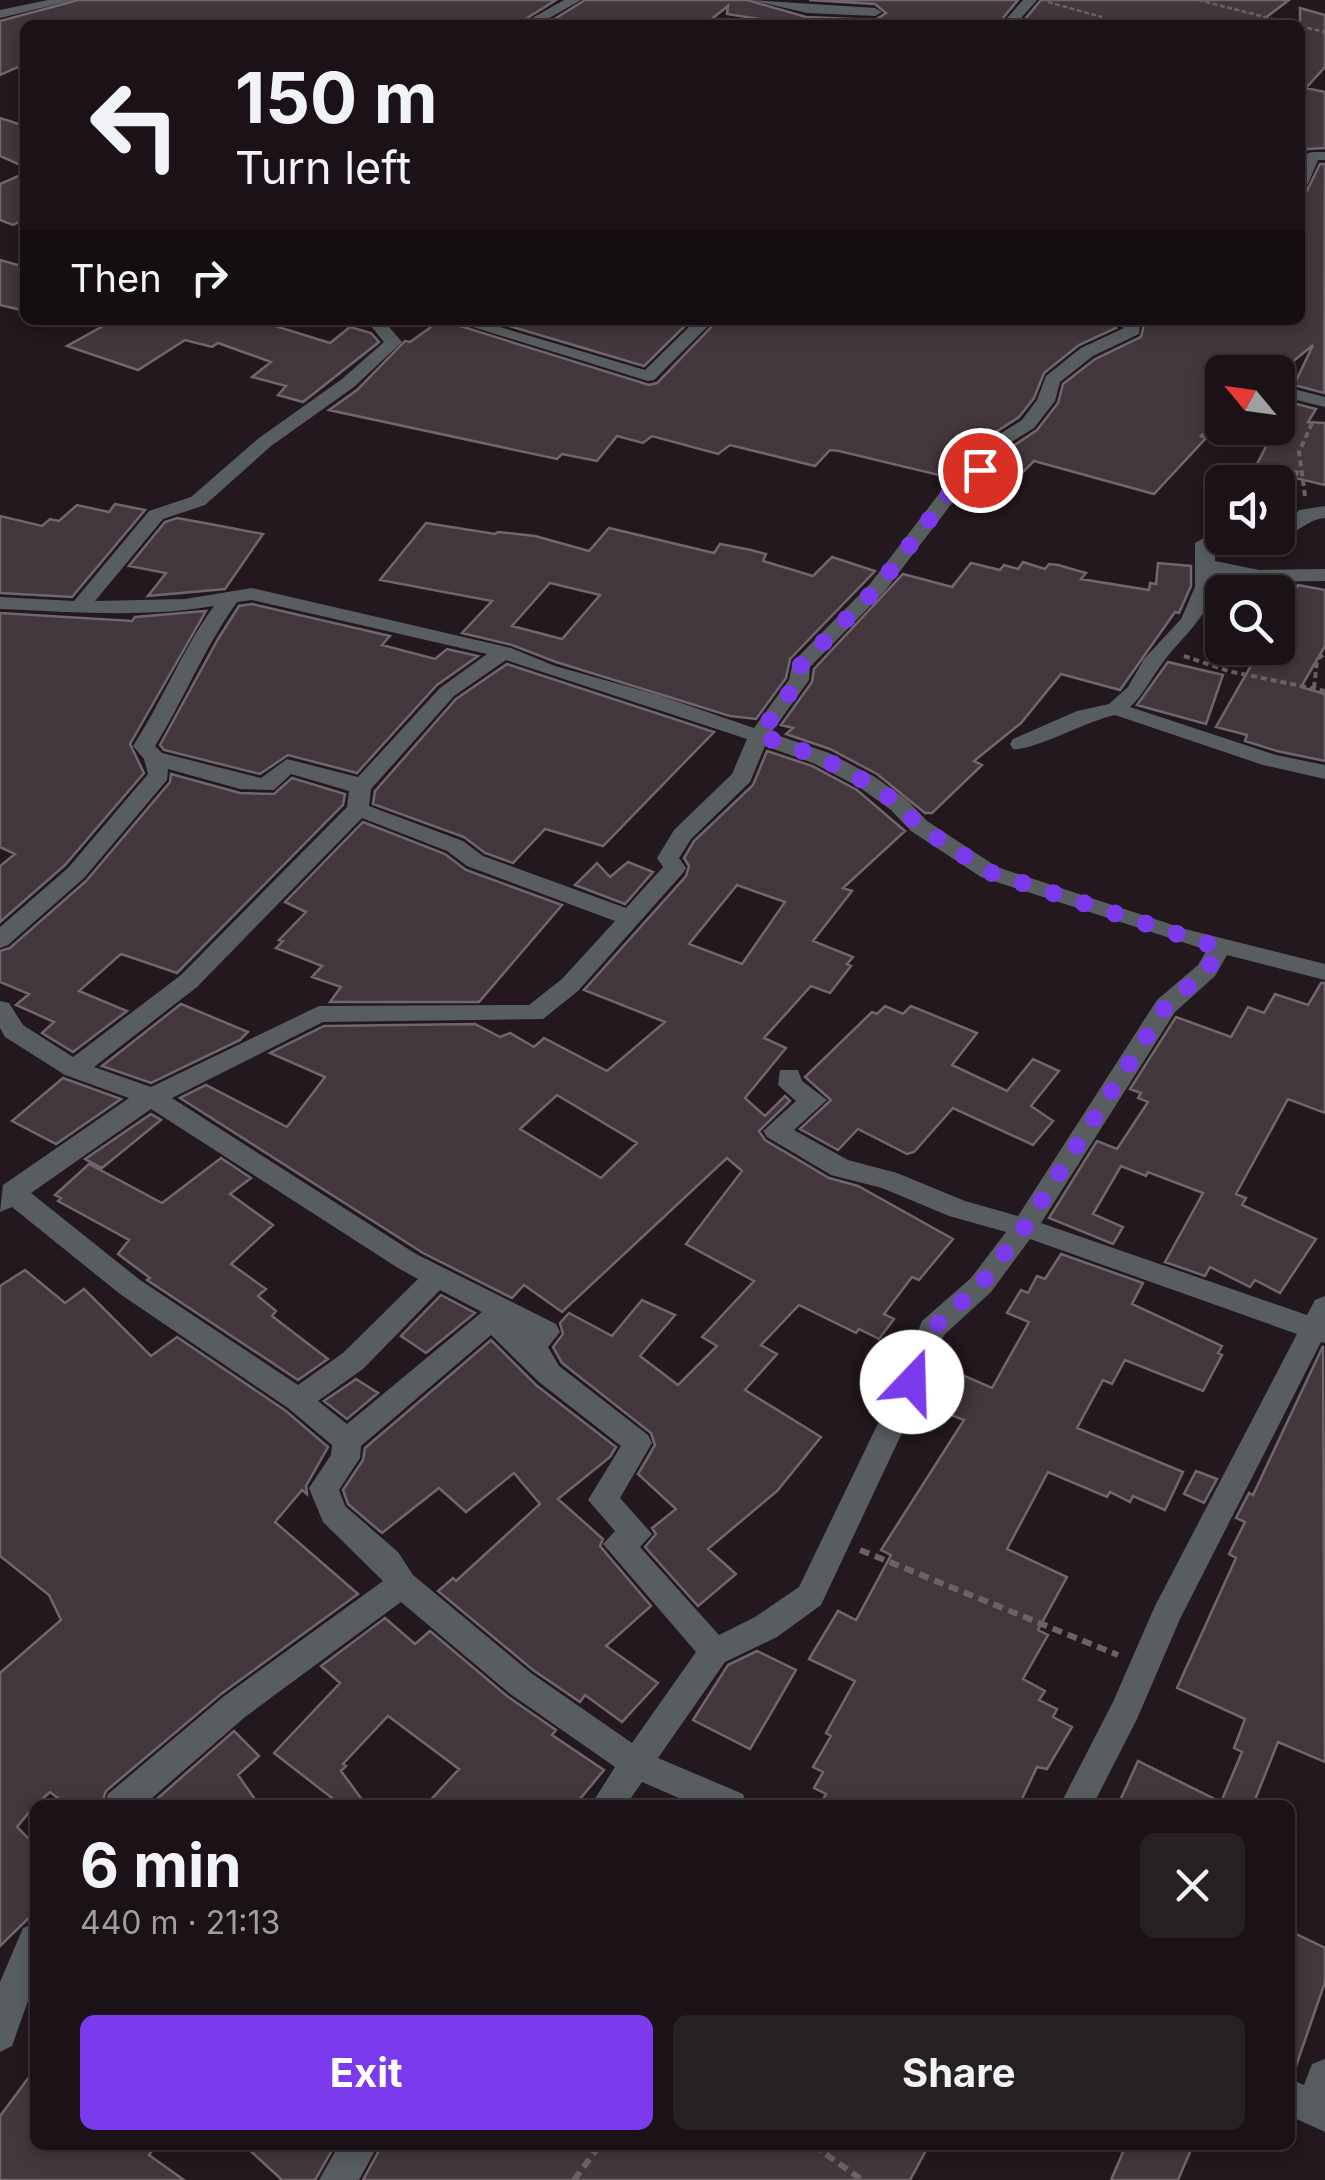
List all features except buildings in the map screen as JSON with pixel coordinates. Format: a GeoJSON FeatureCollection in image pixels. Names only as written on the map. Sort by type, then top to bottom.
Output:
{"type":"FeatureCollection","features":[{"type":"Feature","properties":{"kind":"street"},"geometry":{"type":"LineString","coordinates":[[0,14],[64,0]]}},
{"type":"Feature","properties":{"kind":"street"},"geometry":{"type":"LineString","coordinates":[[536,20],[574,0]]}},
{"type":"Feature","properties":{"kind":"street"},"geometry":{"type":"LineString","coordinates":[[758,0],[807,9],[876,12]]}},
{"type":"Feature","properties":{"kind":"street"},"geometry":{"type":"LineString","coordinates":[[1012,20],[1030,0]]}},
{"type":"Feature","properties":{"kind":"street"},"geometry":{"type":"LineString","coordinates":[[1305,174],[1314,156],[1325,156]]}},
{"type":"Feature","properties":{"kind":"street"},"geometry":{"type":"LineString","coordinates":[[79,608],[156,515],[198,501],[265,442],[348,383],[394,342],[379,325]]}},
{"type":"Feature","properties":{"kind":"street"},"geometry":{"type":"LineString","coordinates":[[475,325],[648,376],[701,325]]}},
{"type":"Feature","properties":{"kind":"street"},"geometry":{"type":"LineString","coordinates":[[346,1442],[298,1400],[218,1344],[172,1318],[6,1197],[151,1098],[319,1014],[534,1012],[570,985],[674,868],[668,858],[682,835],[742,777],[759,735],[799,680],[800,666],[877,588],[949,494],[980,470],[1001,442],[1028,424],[1046,400],[1052,380],[1087,352],[1132,330],[1130,325]]}},
{"type":"Feature","properties":{"kind":"street"},"geometry":{"type":"LineString","coordinates":[[1295,394],[1324,401]]}},
{"type":"Feature","properties":{"kind":"street"},"geometry":{"type":"LineString","coordinates":[[1116,710],[1136,690],[1163,648],[1190,620],[1205,587],[1205,543]]}},
{"type":"Feature","properties":{"kind":"street"},"geometry":{"type":"LineString","coordinates":[[1203,566],[1259,576],[1325,575]]}},
{"type":"Feature","properties":{"kind":"street"},"geometry":{"type":"LineString","coordinates":[[0,603],[79,608],[185,605],[252,594],[504,652],[548,670],[822,758],[899,804],[919,826],[989,872],[1220,948],[1325,972]]}},
{"type":"Feature","properties":{"kind":"street"},"geometry":{"type":"LineString","coordinates":[[0,940],[76,873],[159,774],[154,758],[144,746],[173,701],[197,643],[230,598]]}},
{"type":"Feature","properties":{"kind":"street"},"geometry":{"type":"LineString","coordinates":[[74,1069],[189,981],[359,798],[448,692],[504,652]]}},
{"type":"Feature","properties":{"kind":"street"},"geometry":{"type":"LineString","coordinates":[[1021,744],[1084,715],[1116,710],[1271,760],[1325,772]]}},
{"type":"Feature","properties":{"kind":"street"},"geometry":{"type":"LineString","coordinates":[[154,758],[240,782],[266,785],[286,766],[347,780],[359,798],[456,846],[475,861],[630,918]]}},
{"type":"Feature","properties":{"kind":"street"},"geometry":{"type":"LineString","coordinates":[[612,1800],[714,1652],[766,1627],[810,1596],[912,1382],[932,1329],[980,1285],[1024,1228],[1166,1006],[1207,970],[1220,948]]}},
{"type":"Feature","properties":{"kind":"street"},"geometry":{"type":"LineString","coordinates":[[0,1009],[14,1030],[74,1069],[151,1098],[408,1261],[546,1332],[533,1344],[549,1374]]}},
{"type":"Feature","properties":{"kind":"street"},"geometry":{"type":"LineString","coordinates":[[789,1076],[790,1085],[814,1100],[776,1131],[840,1168],[1082,1244],[1186,1286],[1322,1322],[1166,1616],[1078,1800]]}},
{"type":"Feature","properties":{"kind":"street"},"geometry":{"type":"LineString","coordinates":[[298,1400],[354,1361],[439,1274]]}},
{"type":"Feature","properties":{"kind":"street"},"geometry":{"type":"LineString","coordinates":[[714,1652],[690,1619],[618,1544],[637,1534],[603,1500],[638,1443],[549,1374],[492,1318],[346,1442],[345,1458],[324,1488],[333,1513],[387,1560],[402,1584],[520,1683],[638,1765],[719,1800]]}},
{"type":"Feature","properties":{"kind":"street"},"geometry":{"type":"LineString","coordinates":[[126,1800],[234,1707],[402,1584]]}},
{"type":"Feature","properties":{"kind":"street"},"geometry":{"type":"LineString","coordinates":[[0,2034],[12,2006],[19,1966],[30,1948]]}},
{"type":"Feature","properties":{"kind":"street"},"geometry":{"type":"LineString","coordinates":[[337,2180],[357,2150]]}},
{"type":"Feature","properties":{"kind":"path"},"geometry":{"type":"LineString","coordinates":[[1040,0],[1102,17]]}},
{"type":"Feature","properties":{"kind":"path"},"geometry":{"type":"LineString","coordinates":[[1198,0],[1275,20]]}},
{"type":"Feature","properties":{"kind":"path"},"geometry":{"type":"LineString","coordinates":[[1315,513],[1298,452],[1324,401]]}},
{"type":"Feature","properties":{"kind":"path"},"geometry":{"type":"LineString","coordinates":[[1163,648],[1228,671],[1325,691]]}},
{"type":"Feature","properties":{"kind":"path"},"geometry":{"type":"LineString","coordinates":[[1314,688],[1317,660],[1325,653]]}},
{"type":"Feature","properties":{"kind":"path"},"geometry":{"type":"LineString","coordinates":[[839,1541],[1144,1666]]}},
{"type":"Feature","properties":{"kind":"path"},"geometry":{"type":"LineString","coordinates":[[574,2180],[597,2150]]}},
{"type":"Feature","properties":{"kind":"path"},"geometry":{"type":"LineString","coordinates":[[820,2150],[862,2180]]}},
{"type":"Feature","properties":{"kind":"route"},"geometry":{"type":"LineString","coordinates":[[912,1382],[932,1329],[980,1285],[1024,1228],[1166,1006],[1207,970],[1220,948],[989,872],[919,826],[899,804],[866,782],[822,758],[759,735],[799,680],[800,666],[877,588],[949,494],[980,470]]}}]}
